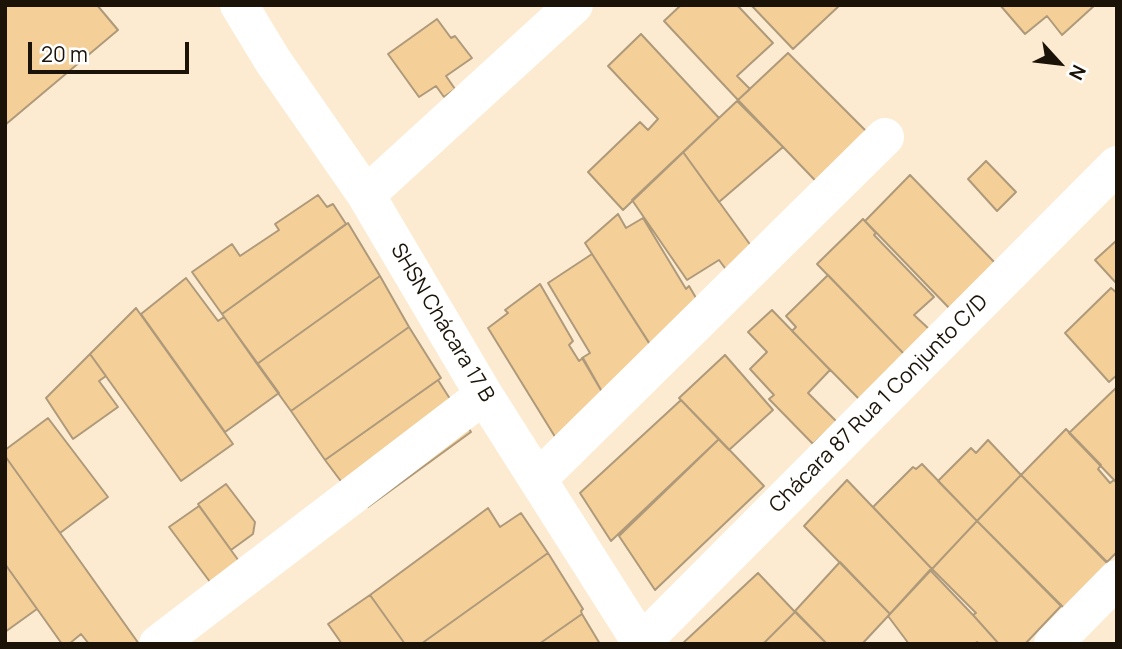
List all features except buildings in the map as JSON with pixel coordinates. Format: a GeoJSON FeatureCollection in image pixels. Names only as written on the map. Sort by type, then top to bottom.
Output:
{"type":"FeatureCollection","features":[{"type":"Feature","properties":{"kind":"street","name":"SHSN Chácara 17 B"},"geometry":{"type":"LineString","coordinates":[[239,5],[273,61],[366,195],[484,395],[642,643]]}},
{"type":"Feature","properties":{"kind":"street"},"geometry":{"type":"LineString","coordinates":[[366,195],[574,5]]}},
{"type":"Feature","properties":{"kind":"street"},"geometry":{"type":"LineString","coordinates":[[538,479],[885,137]]}},
{"type":"Feature","properties":{"kind":"street","name":"Chácara 87 Rua 1 Conjunto C/D"},"geometry":{"type":"LineString","coordinates":[[642,643],[1117,165]]}},
{"type":"Feature","properties":{"kind":"street"},"geometry":{"type":"LineString","coordinates":[[158,644],[484,395]]}},
{"type":"Feature","properties":{"kind":"street"},"geometry":{"type":"LineString","coordinates":[[1053,644],[1117,579]]}}]}
